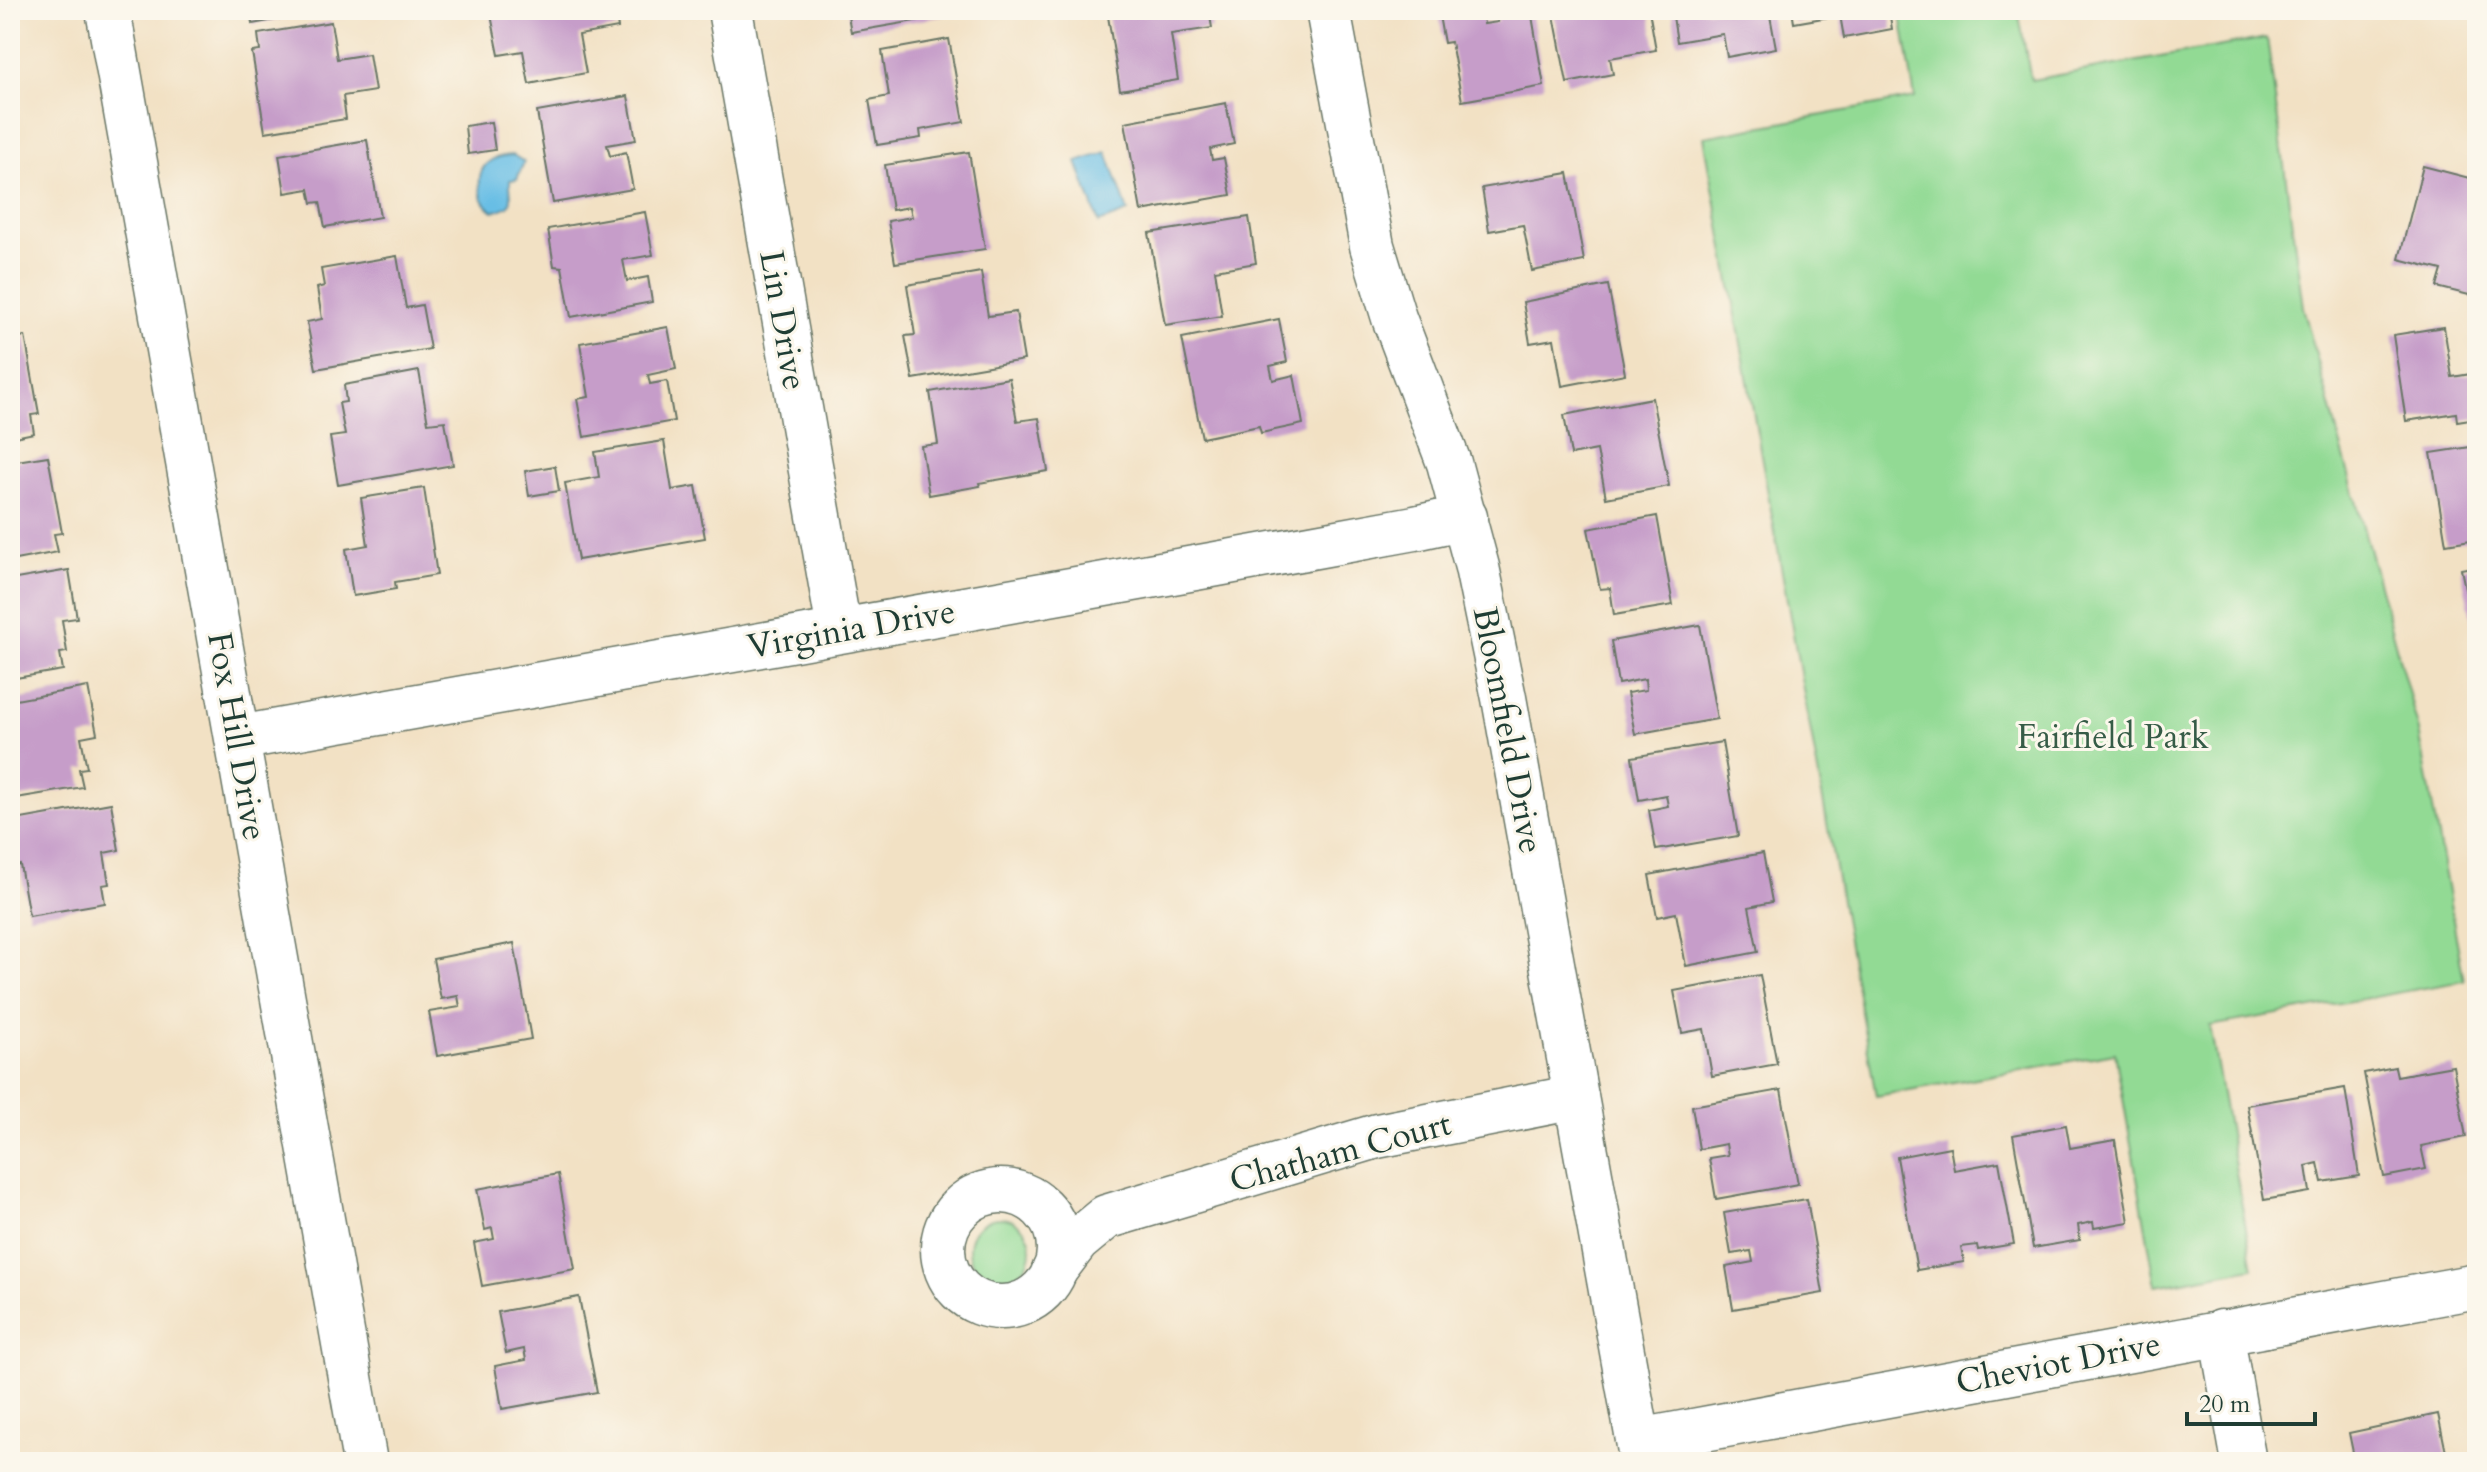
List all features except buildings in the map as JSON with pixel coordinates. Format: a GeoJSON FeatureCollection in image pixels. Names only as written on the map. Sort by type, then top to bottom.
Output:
{"type":"FeatureCollection","features":[{"type":"Feature","properties":{"kind":"street","name":"Fox Hill Drive"},"geometry":{"type":"LineString","coordinates":[[108,10],[365,1462]]}},
{"type":"Feature","properties":{"kind":"street","name":"Lin Drive"},"geometry":{"type":"LineString","coordinates":[[730,10],[839,630]]}},
{"type":"Feature","properties":{"kind":"street","name":"Bloomfield Drive"},"geometry":{"type":"LineString","coordinates":[[1328,10],[1372,246],[1394,318],[1449,463],[1465,517],[1504,698],[1640,1452]]}},
{"type":"Feature","properties":{"kind":"street","name":"Virginia Drive"},"geometry":{"type":"LineString","coordinates":[[238,738],[1465,517]]}},
{"type":"Feature","properties":{"kind":"street","name":"Chatham Court"},"geometry":{"type":"LineString","coordinates":[[1106,1217],[1067,1212],[1017,1193],[999,1191],[980,1195],[964,1204],[951,1218],[944,1236],[943,1255],[948,1273],[959,1289],[973,1300],[992,1306],[1010,1306],[1029,1300],[1044,1288],[1077,1241],[1106,1217],[1377,1136],[1576,1097]]}},
{"type":"Feature","properties":{"kind":"street"},"geometry":{"type":"LineString","coordinates":[[1035,1202],[1048,1215],[1057,1233],[1059,1252],[1054,1271]]}},
{"type":"Feature","properties":{"kind":"street","name":"Cheviot Drive"},"geometry":{"type":"LineString","coordinates":[[1640,1452],[2221,1332],[2477,1286]]}},
{"type":"Feature","properties":{"kind":"street"},"geometry":{"type":"LineString","coordinates":[[2221,1332],[2244,1462]]}},
{"type":"Feature","properties":{"kind":"green space","name":"Fairfield Park"},"geometry":{"type":"Polygon","coordinates":[[[1900,10],[2018,10],[2031,80],[2267,38],[2303,307],[2419,731],[2464,981],[2210,1026],[2253,1268],[2156,1286],[2115,1053],[1876,1096],[1704,137],[1915,98],[1900,10]]]}},
{"type":"Feature","properties":{"kind":"green space"},"geometry":{"type":"Polygon","coordinates":[[[994,1218],[1006,1218],[1022,1227],[1029,1237],[1029,1261],[1022,1271],[1006,1280],[994,1280],[974,1266],[969,1255],[969,1243],[983,1223],[994,1218]]]}},
{"type":"Feature","properties":{"kind":"water"},"geometry":{"type":"Polygon","coordinates":[[[1107,152],[1128,212],[1099,223],[1077,162],[1107,152]]]}},
{"type":"Feature","properties":{"kind":"water"},"geometry":{"type":"Polygon","coordinates":[[[513,155],[524,162],[517,179],[510,180],[510,204],[493,211],[485,204],[482,195],[481,173],[492,160],[513,155]]]}}]}
